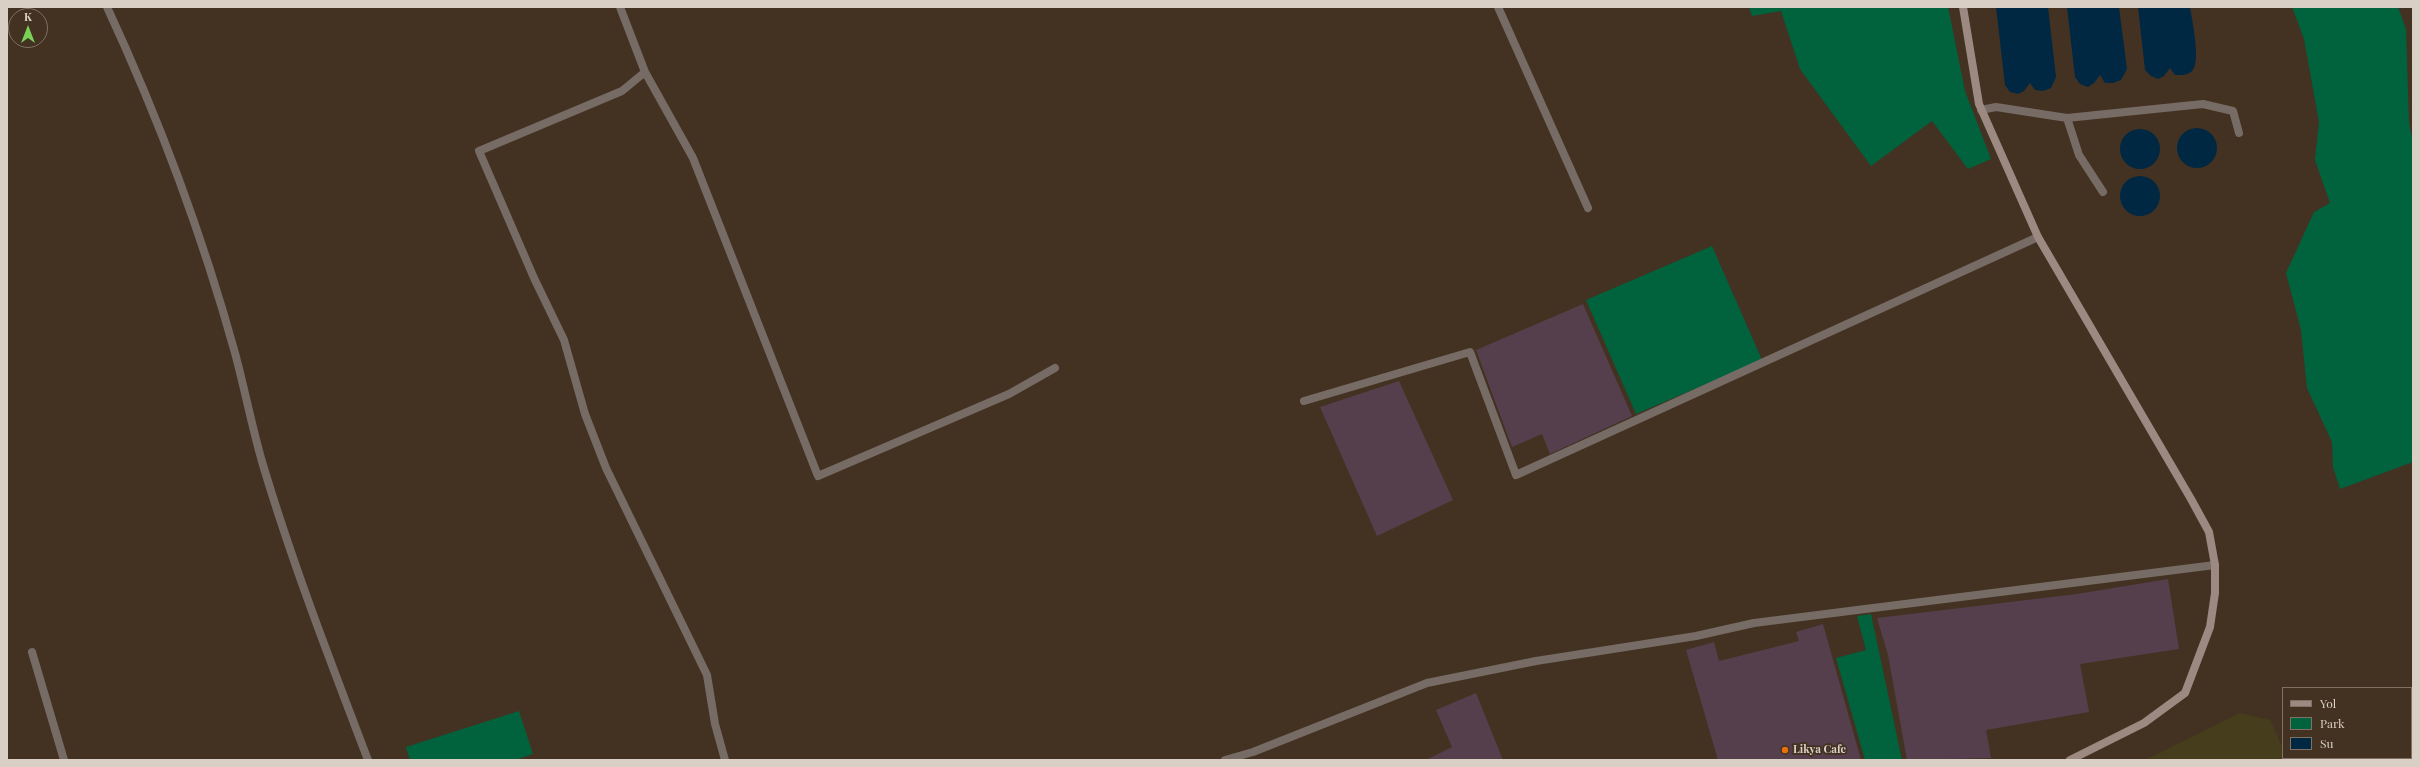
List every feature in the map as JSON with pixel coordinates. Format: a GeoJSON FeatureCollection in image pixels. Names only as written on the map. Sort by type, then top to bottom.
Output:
{"type":"FeatureCollection","features":[{"type":"Feature","properties":{"kind":"street"},"geometry":{"type":"LineString","coordinates":[[108,7],[143,83],[185,192],[235,352],[263,465],[324,648],[368,760]]}},
{"type":"Feature","properties":{"kind":"street"},"geometry":{"type":"LineString","coordinates":[[620,7],[645,72],[693,158],[818,476],[1009,394],[1055,368]]}},
{"type":"Feature","properties":{"kind":"street"},"geometry":{"type":"LineString","coordinates":[[1498,7],[1588,208]]}},
{"type":"Feature","properties":{"kind":"street"},"geometry":{"type":"LineString","coordinates":[[1963,7],[1981,110],[2038,237],[2192,499],[2209,532],[2216,565],[2216,593],[2210,627],[2184,693],[2144,723],[2070,760]]}},
{"type":"Feature","properties":{"kind":"street"},"geometry":{"type":"LineString","coordinates":[[645,72],[622,91],[479,151],[534,278],[564,340],[585,414],[606,468],[707,675],[715,724],[725,760]]}},
{"type":"Feature","properties":{"kind":"street"},"geometry":{"type":"LineString","coordinates":[[1981,110],[1996,107],[2067,118],[2203,104],[2233,111],[2240,134]]}},
{"type":"Feature","properties":{"kind":"street"},"geometry":{"type":"LineString","coordinates":[[2067,118],[2079,155],[2104,192]]}},
{"type":"Feature","properties":{"kind":"street"},"geometry":{"type":"LineString","coordinates":[[1304,400],[1470,352],[1516,475],[2038,237]]}},
{"type":"Feature","properties":{"kind":"street"},"geometry":{"type":"LineString","coordinates":[[1225,760],[1253,752],[1427,683],[1528,662],[1696,636],[1754,623],[2216,565]]}},
{"type":"Feature","properties":{"kind":"street"},"geometry":{"type":"LineString","coordinates":[[32,652],[64,760]]}},
{"type":"Feature","properties":{"kind":"green space"},"geometry":{"type":"Polygon","coordinates":[[[1749,7],[1948,7],[1965,91],[1991,159],[1968,169],[1932,121],[1871,166],[1800,69],[1781,11],[1752,16],[1749,7]]]}},
{"type":"Feature","properties":{"kind":"green space"},"geometry":{"type":"Polygon","coordinates":[[[2292,7],[2398,7],[2406,29],[2409,122],[2413,143],[2413,462],[2340,489],[2333,467],[2332,442],[2307,388],[2301,330],[2286,273],[2314,212],[2330,203],[2315,160],[2319,122],[2304,39],[2292,7]]]}},
{"type":"Feature","properties":{"kind":"green space"},"geometry":{"type":"Polygon","coordinates":[[[1712,246],[1762,360],[1636,414],[1586,300],[1712,246]]]}},
{"type":"Feature","properties":{"kind":"green space"},"geometry":{"type":"Polygon","coordinates":[[[1871,614],[1902,760],[1865,760],[1836,658],[1866,650],[1857,616],[1871,614]]]}},
{"type":"Feature","properties":{"kind":"green space"},"geometry":{"type":"Polygon","coordinates":[[[519,711],[533,754],[515,760],[410,760],[406,747],[519,711]]]}},
{"type":"Feature","properties":{"kind":"sand"},"geometry":{"type":"Polygon","coordinates":[[[2240,713],[2270,720],[2282,746],[2282,759],[2289,760],[2145,760],[2240,713]]]}},
{"type":"Feature","properties":{"kind":"water"},"geometry":{"type":"Polygon","coordinates":[[[1996,7],[2048,7],[2056,77],[2051,88],[2043,91],[2035,90],[2030,83],[2024,91],[2018,94],[2010,92],[2005,85],[1996,7]]]}},
{"type":"Feature","properties":{"kind":"water"},"geometry":{"type":"Polygon","coordinates":[[[2067,7],[2119,7],[2127,69],[2121,80],[2113,83],[2105,83],[2100,75],[2094,83],[2088,87],[2080,84],[2075,77],[2067,7]]]}},
{"type":"Feature","properties":{"kind":"water"},"geometry":{"type":"Polygon","coordinates":[[[2138,7],[2190,7],[2196,52],[2196,60],[2191,72],[2185,75],[2175,75],[2170,68],[2164,76],[2158,79],[2151,76],[2145,70],[2138,7]]]}},
{"type":"Feature","properties":{"kind":"water"},"geometry":{"type":"Polygon","coordinates":[[[2201,128],[2208,131],[2214,137],[2217,148],[2216,156],[2208,165],[2201,168],[2193,168],[2186,165],[2178,156],[2177,144],[2180,137],[2189,129],[2201,128]]]}},
{"type":"Feature","properties":{"kind":"water"},"geometry":{"type":"Polygon","coordinates":[[[2144,129],[2151,132],[2157,138],[2160,149],[2159,157],[2151,166],[2144,169],[2136,169],[2129,166],[2121,157],[2120,145],[2123,138],[2132,130],[2144,129]]]}},
{"type":"Feature","properties":{"kind":"water"},"geometry":{"type":"Polygon","coordinates":[[[2144,176],[2151,179],[2157,185],[2160,196],[2159,204],[2151,213],[2144,216],[2136,216],[2129,213],[2121,204],[2120,192],[2123,185],[2132,177],[2144,176]]]}},
{"type":"Feature","properties":{"kind":"water"},"geometry":{"type":"Polygon","coordinates":[[[2412,720],[2413,760],[2333,760],[2412,759],[2412,720]]]}},
{"type":"Feature","properties":{"kind":"building"},"geometry":{"type":"Polygon","coordinates":[[[1583,304],[1632,416],[1550,454],[1542,434],[1512,447],[1476,350],[1583,304]]]}},
{"type":"Feature","properties":{"kind":"building"},"geometry":{"type":"Polygon","coordinates":[[[1399,381],[1453,500],[1377,536],[1320,407],[1399,381]]]}},
{"type":"Feature","properties":{"kind":"building"},"geometry":{"type":"Polygon","coordinates":[[[2168,579],[2179,649],[2080,664],[2089,712],[1986,730],[1991,758],[1907,760],[1888,655],[1877,618],[2077,594],[2168,579]]]}},
{"type":"Feature","properties":{"kind":"building"},"geometry":{"type":"Polygon","coordinates":[[[1823,624],[1861,760],[1718,760],[1686,650],[1714,642],[1719,661],[1799,641],[1796,632],[1823,624]]]}},
{"type":"Feature","properties":{"kind":"building"},"geometry":{"type":"Polygon","coordinates":[[[1476,693],[1503,760],[1426,760],[1452,747],[1436,710],[1476,693]]]}},
{"type":"Feature","properties":{"kind":"place","name":"Likya Cafe"},"geometry":{"type":"Point","coordinates":[1785,750]}}]}
